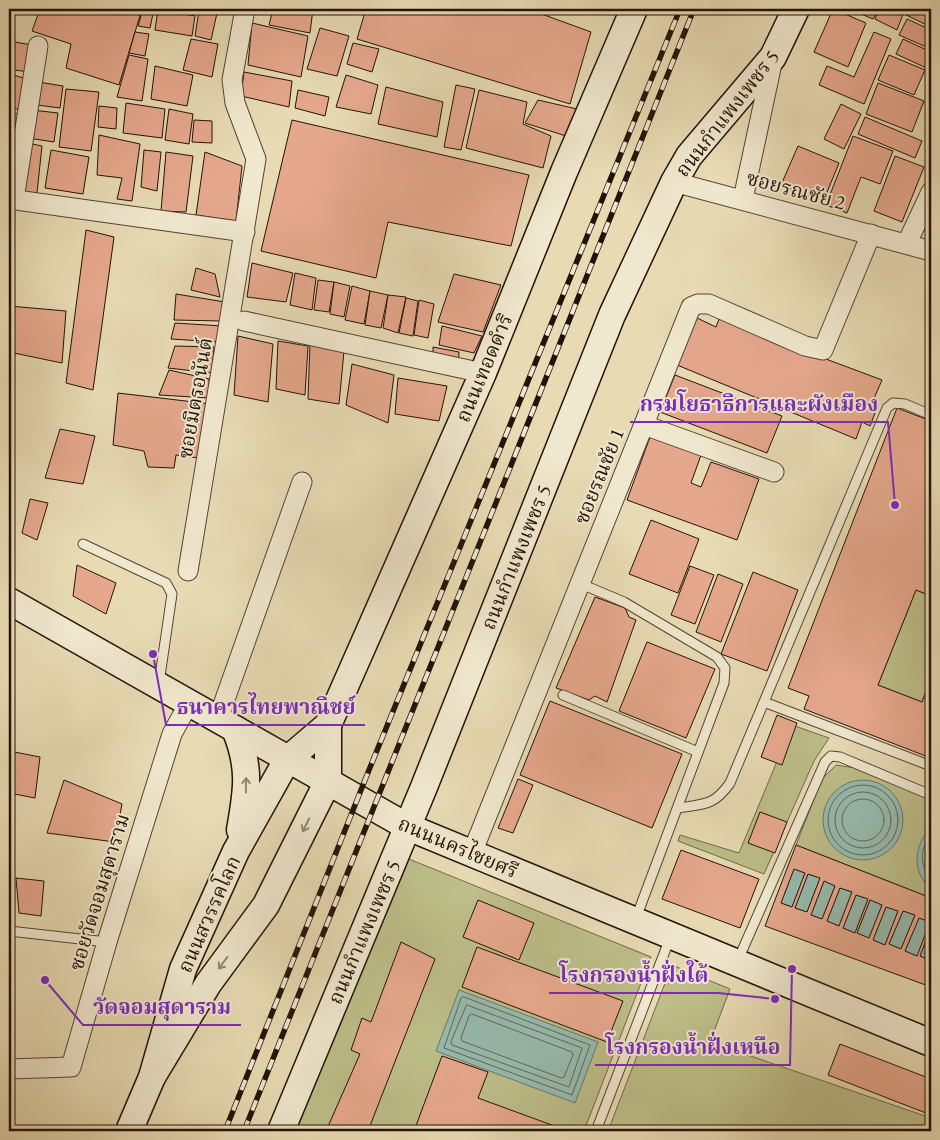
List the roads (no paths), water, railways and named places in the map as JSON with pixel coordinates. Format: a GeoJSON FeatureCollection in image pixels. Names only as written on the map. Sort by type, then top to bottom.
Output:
{"type":"FeatureCollection","features":[{"type":"Feature","properties":{"kind":"street","name":"ซอยมิตรอนันต์"},"geometry":{"type":"LineString","coordinates":[[188,571],[256,159],[235,103],[232,80],[245,9]]}},
{"type":"Feature","properties":{"kind":"street","name":"ถนนเทอดดำริ"},"geometry":{"type":"LineString","coordinates":[[328,781],[328,725],[483,373],[561,178],[634,9]]}},
{"type":"Feature","properties":{"kind":"street","name":"ถนนกำแพงเพชร 5"},"geometry":{"type":"LineString","coordinates":[[281,1131],[408,827],[612,315],[674,182],[704,136],[773,57],[796,9]]}},
{"type":"Feature","properties":{"kind":"street"},"geometry":{"type":"LineString","coordinates":[[38,46],[12,199],[245,232]]}},
{"type":"Feature","properties":{"kind":"street"},"geometry":{"type":"LineString","coordinates":[[743,199],[773,57]]}},
{"type":"Feature","properties":{"kind":"street","name":"ซอยรณชัย 2"},"geometry":{"type":"LineString","coordinates":[[674,182],[931,251]]}},
{"type":"Feature","properties":{"kind":"street"},"geometry":{"type":"LineString","coordinates":[[907,244],[931,192]]}},
{"type":"Feature","properties":{"kind":"street","name":"ซอยรณชัย 1"},"geometry":{"type":"LineString","coordinates":[[472,853],[691,308],[709,304],[805,346],[823,350],[871,234]]}},
{"type":"Feature","properties":{"kind":"street"},"geometry":{"type":"LineString","coordinates":[[244,321],[483,373]]}},
{"type":"Feature","properties":{"kind":"street"},"geometry":{"type":"LineString","coordinates":[[644,425],[774,472]]}},
{"type":"Feature","properties":{"kind":"street"},"geometry":{"type":"LineString","coordinates":[[236,851],[246,795],[247,770],[244,750],[227,724],[302,482]]}},
{"type":"Feature","properties":{"kind":"street","name":"ถนนนครไชยศรี"},"geometry":{"type":"LineString","coordinates":[[9,602],[227,724],[287,760],[328,781],[373,809],[408,827],[931,1043]]}},
{"type":"Feature","properties":{"kind":"street","name":"ซอยวัดจอมสุดาราม"},"geometry":{"type":"LineString","coordinates":[[9,1068],[72,1067],[106,942],[172,734],[189,703]]}},
{"type":"Feature","properties":{"kind":"street","name":"ถนนเทอดดำริ"},"geometry":{"type":"LineString","coordinates":[[287,760],[328,725]]}},
{"type":"Feature","properties":{"kind":"street","name":"ถนนสวรรคโลก"},"geometry":{"type":"LineString","coordinates":[[129,1131],[152,1077],[183,969],[236,851],[287,760]]}},
{"type":"Feature","properties":{"kind":"street","name":"ถนนสวรรคโลก"},"geometry":{"type":"LineString","coordinates":[[152,1077],[208,984],[266,905],[328,781]]}},
{"type":"Feature","properties":{"kind":"lane"},"geometry":{"type":"LineString","coordinates":[[678,808],[708,803],[721,796],[730,782],[887,408],[893,403],[905,404],[931,415]]}},
{"type":"Feature","properties":{"kind":"lane"},"geometry":{"type":"LineString","coordinates":[[83,544],[166,583],[172,594],[158,686]]}},
{"type":"Feature","properties":{"kind":"lane"},"geometry":{"type":"LineString","coordinates":[[581,584],[624,602],[717,657],[725,668],[724,683],[636,921]]}},
{"type":"Feature","properties":{"kind":"lane"},"geometry":{"type":"LineString","coordinates":[[563,696],[698,752]]}},
{"type":"Feature","properties":{"kind":"lane"},"geometry":{"type":"LineString","coordinates":[[764,702],[931,766]]}},
{"type":"Feature","properties":{"kind":"lane"},"geometry":{"type":"LineString","coordinates":[[737,963],[825,762],[830,756],[840,757],[931,795]]}},
{"type":"Feature","properties":{"kind":"lane"},"geometry":{"type":"LineString","coordinates":[[9,931],[106,942]]}},
{"type":"Feature","properties":{"kind":"lane"},"geometry":{"type":"LineString","coordinates":[[596,1131],[672,936]]}},
{"type":"Feature","properties":{"kind":"water"},"geometry":{"type":"Polygon","coordinates":[[[863,780],[878,783],[891,792],[900,805],[903,820],[900,835],[891,848],[878,857],[863,860],[848,857],[835,848],[826,835],[823,820],[826,805],[835,792],[848,783],[863,780]]]}},
{"type":"Feature","properties":{"kind":"water"},"geometry":{"type":"Polygon","coordinates":[[[931,827],[931,888],[924,882],[920,874],[917,858],[921,841],[931,827]]]}},
{"type":"Feature","properties":{"kind":"water"},"geometry":{"type":"Polygon","coordinates":[[[794,869],[805,873],[792,907],[781,903],[794,869]]]}},
{"type":"Feature","properties":{"kind":"water"},"geometry":{"type":"Polygon","coordinates":[[[808,874],[820,878],[807,912],[795,908],[808,874]]]}},
{"type":"Feature","properties":{"kind":"water"},"geometry":{"type":"Polygon","coordinates":[[[824,881],[835,886],[822,919],[811,915],[824,881]]]}},
{"type":"Feature","properties":{"kind":"water"},"geometry":{"type":"Polygon","coordinates":[[[840,888],[852,892],[839,926],[827,921],[840,888]]]}},
{"type":"Feature","properties":{"kind":"water"},"geometry":{"type":"Polygon","coordinates":[[[856,895],[868,899],[855,933],[843,928],[856,895]]]}},
{"type":"Feature","properties":{"kind":"water"},"geometry":{"type":"Polygon","coordinates":[[[870,900],[882,905],[869,938],[857,933],[870,900]]]}},
{"type":"Feature","properties":{"kind":"water"},"geometry":{"type":"Polygon","coordinates":[[[886,907],[898,911],[885,945],[873,940],[886,907]]]}},
{"type":"Feature","properties":{"kind":"water"},"geometry":{"type":"Polygon","coordinates":[[[903,911],[915,915],[901,949],[889,944],[903,911]]]}},
{"type":"Feature","properties":{"kind":"water"},"geometry":{"type":"Polygon","coordinates":[[[919,918],[930,922],[917,956],[905,951],[919,918]]]}},
{"type":"Feature","properties":{"kind":"water"},"geometry":{"type":"Polygon","coordinates":[[[931,927],[931,961],[920,956],[931,927]]]}},
{"type":"Feature","properties":{"kind":"water"},"geometry":{"type":"Polygon","coordinates":[[[459,990],[598,1042],[575,1103],[436,1051],[459,990]]]}},
{"type":"Feature","properties":{"kind":"railway"},"geometry":{"type":"LineString","coordinates":[[225,1131],[369,770],[680,9]]}},
{"type":"Feature","properties":{"kind":"railway"},"geometry":{"type":"LineString","coordinates":[[244,1131],[694,9]]}},
{"type":"Feature","properties":{"kind":"place","name":"กรมโยธาธิการและผังเมือง"},"geometry":{"type":"Point","coordinates":[895,505]}},
{"type":"Feature","properties":{"kind":"place","name":"ธนาคารไทยพาณิชย์"},"geometry":{"type":"Point","coordinates":[153,654]}},
{"type":"Feature","properties":{"kind":"place","name":"โรงกรองน้ำฝั่งเหนือ"},"geometry":{"type":"Point","coordinates":[792,969]}},
{"type":"Feature","properties":{"kind":"place","name":"วัดจอมสุดาราม"},"geometry":{"type":"Point","coordinates":[45,980]}},
{"type":"Feature","properties":{"kind":"place","name":"โรงกรองน้ำฝั่งใต้"},"geometry":{"type":"Point","coordinates":[775,999]}}]}
